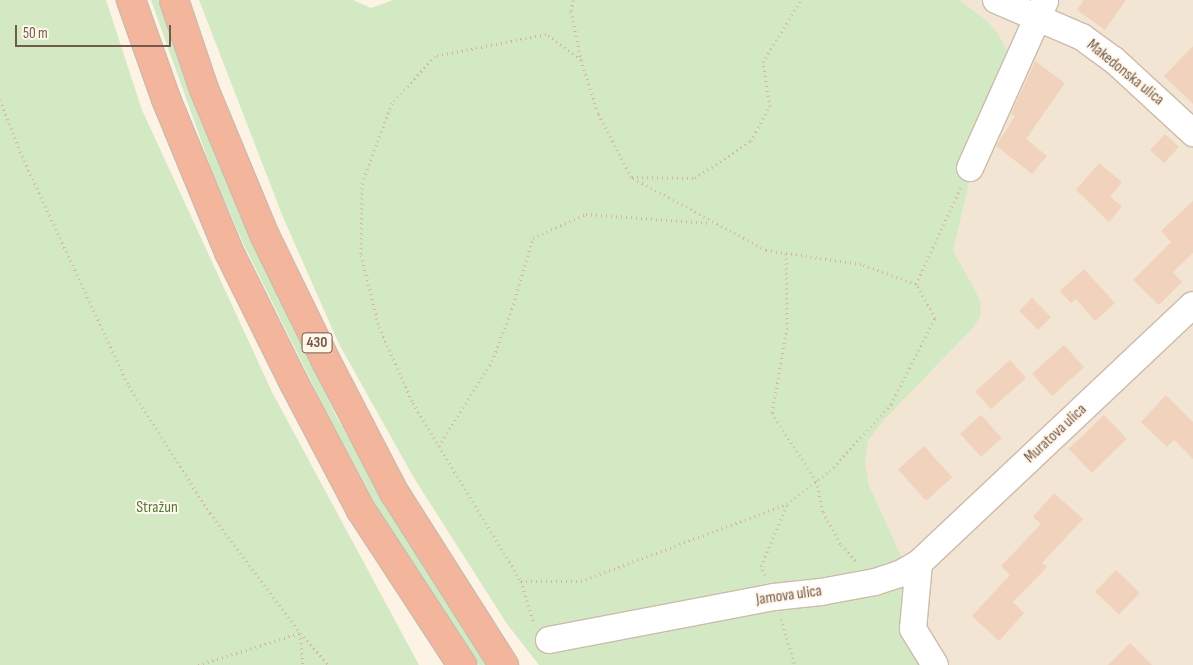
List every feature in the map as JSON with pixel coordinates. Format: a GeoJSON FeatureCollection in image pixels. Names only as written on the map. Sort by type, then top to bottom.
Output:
{"type":"FeatureCollection","features":[{"type":"Feature","properties":{"kind":"highway","name":"430"},"geometry":{"type":"LineString","coordinates":[[132,0],[166,99],[229,252],[294,383],[361,510],[462,665]]}},
{"type":"Feature","properties":{"kind":"highway","name":"430"},"geometry":{"type":"LineString","coordinates":[[174,0],[204,89],[265,236],[326,361],[394,492],[504,665]]}},
{"type":"Feature","properties":{"kind":"street","name":"Makedonska ulica"},"geometry":{"type":"LineString","coordinates":[[996,0],[1042,8],[1114,60],[1193,133]]}},
{"type":"Feature","properties":{"kind":"street"},"geometry":{"type":"LineString","coordinates":[[970,168],[1042,8]]}},
{"type":"Feature","properties":{"kind":"street","name":"Muratova ulica"},"geometry":{"type":"LineString","coordinates":[[919,563],[1193,305]]}},
{"type":"Feature","properties":{"kind":"street"},"geometry":{"type":"LineString","coordinates":[[919,563],[913,630],[935,665]]}},
{"type":"Feature","properties":{"kind":"street","name":"Jamova ulica"},"geometry":{"type":"LineString","coordinates":[[542,634],[774,597],[821,592],[875,582],[900,574],[919,563]]}},
{"type":"Feature","properties":{"kind":"path"},"geometry":{"type":"LineString","coordinates":[[521,582],[581,581],[787,504],[830,471],[891,404],[935,318],[916,284],[862,264],[766,250],[631,177],[598,113],[581,60],[571,11],[573,0]]}},
{"type":"Feature","properties":{"kind":"path"},"geometry":{"type":"LineString","coordinates":[[631,177],[695,178],[751,141],[770,106],[763,62],[801,0]]}},
{"type":"Feature","properties":{"kind":"path"},"geometry":{"type":"LineString","coordinates":[[542,634],[521,582],[413,404],[379,327],[361,255],[362,183],[392,103],[435,56],[546,34],[581,60]]}},
{"type":"Feature","properties":{"kind":"path"},"geometry":{"type":"LineString","coordinates":[[0,100],[22,156],[129,386],[210,513],[300,634],[329,665]]}},
{"type":"Feature","properties":{"kind":"path"},"geometry":{"type":"LineString","coordinates":[[916,284],[970,168]]}},
{"type":"Feature","properties":{"kind":"path"},"geometry":{"type":"LineString","coordinates":[[439,446],[492,361],[512,309],[533,238],[586,214],[713,223]]}},
{"type":"Feature","properties":{"kind":"path"},"geometry":{"type":"LineString","coordinates":[[786,253],[787,328],[772,413],[816,481],[823,512],[841,545],[875,582]]}},
{"type":"Feature","properties":{"kind":"path"},"geometry":{"type":"LineString","coordinates":[[787,504],[762,566],[774,597],[795,665]]}},
{"type":"Feature","properties":{"kind":"path"},"geometry":{"type":"LineString","coordinates":[[198,665],[300,634]]}},
{"type":"Feature","properties":{"kind":"path"},"geometry":{"type":"LineString","coordinates":[[300,634],[303,665]]}},
{"type":"Feature","properties":{"kind":"shaded area"},"geometry":{"type":"Polygon","coordinates":[[[959,0],[1193,0],[1193,665],[938,665],[917,591],[869,485],[865,462],[868,441],[882,422],[973,328],[980,317],[953,251],[985,116],[996,30],[959,0]]]}},
{"type":"Feature","properties":{"kind":"green space","name":"Stražun"},"geometry":{"type":"Polygon","coordinates":[[[0,0],[106,0],[142,110],[272,392],[419,665],[0,665],[0,0]]]}},
{"type":"Feature","properties":{"kind":"green space"},"geometry":{"type":"Polygon","coordinates":[[[151,0],[158,0],[233,196],[337,418],[416,552],[490,665],[479,665],[453,630],[380,512],[322,403],[242,241],[211,168],[151,0]]]}},
{"type":"Feature","properties":{"kind":"green space"},"geometry":{"type":"Polygon","coordinates":[[[199,0],[353,0],[371,8],[393,0],[959,0],[986,20],[996,31],[1008,52],[985,116],[953,251],[981,304],[980,317],[973,328],[882,422],[868,441],[865,462],[869,485],[917,591],[938,665],[539,665],[507,624],[414,478],[339,344],[283,217],[199,0]]]}},
{"type":"Feature","properties":{"kind":"building"},"geometry":{"type":"Polygon","coordinates":[[[1084,0],[1126,0],[1105,30],[1077,10],[1084,0]]]}},
{"type":"Feature","properties":{"kind":"building"},"geometry":{"type":"Polygon","coordinates":[[[1193,46],[1193,104],[1164,76],[1193,46]]]}},
{"type":"Feature","properties":{"kind":"building"},"geometry":{"type":"Polygon","coordinates":[[[1035,61],[1065,83],[1026,139],[1047,156],[1032,174],[996,146],[1015,116],[1011,114],[1035,61]]]}},
{"type":"Feature","properties":{"kind":"building"},"geometry":{"type":"Polygon","coordinates":[[[1165,134],[1179,147],[1164,163],[1150,150],[1165,134]]]}},
{"type":"Feature","properties":{"kind":"building"},"geometry":{"type":"Polygon","coordinates":[[[1099,163],[1122,182],[1110,197],[1122,206],[1109,222],[1076,190],[1099,163]]]}},
{"type":"Feature","properties":{"kind":"building"},"geometry":{"type":"Polygon","coordinates":[[[1193,201],[1193,253],[1173,272],[1182,282],[1159,305],[1133,280],[1171,242],[1161,231],[1193,201]]]}},
{"type":"Feature","properties":{"kind":"building"},"geometry":{"type":"Polygon","coordinates":[[[1084,269],[1115,303],[1095,321],[1076,299],[1071,303],[1060,291],[1084,269]]]}},
{"type":"Feature","properties":{"kind":"building"},"geometry":{"type":"Polygon","coordinates":[[[1032,298],[1051,317],[1038,330],[1019,311],[1032,298]]]}},
{"type":"Feature","properties":{"kind":"building"},"geometry":{"type":"Polygon","coordinates":[[[1064,345],[1084,367],[1052,396],[1032,374],[1064,345]]]}},
{"type":"Feature","properties":{"kind":"building"},"geometry":{"type":"Polygon","coordinates":[[[1010,360],[1026,378],[991,409],[975,391],[1010,360]]]}},
{"type":"Feature","properties":{"kind":"building"},"geometry":{"type":"Polygon","coordinates":[[[1166,395],[1193,422],[1193,459],[1174,440],[1167,447],[1141,422],[1166,395]]]}},
{"type":"Feature","properties":{"kind":"building"},"geometry":{"type":"Polygon","coordinates":[[[981,415],[1002,438],[981,457],[960,434],[981,415]]]}},
{"type":"Feature","properties":{"kind":"building"},"geometry":{"type":"Polygon","coordinates":[[[1104,415],[1127,439],[1092,473],[1069,449],[1104,415]]]}},
{"type":"Feature","properties":{"kind":"building"},"geometry":{"type":"Polygon","coordinates":[[[924,446],[952,477],[926,501],[898,469],[924,446]]]}},
{"type":"Feature","properties":{"kind":"building"},"geometry":{"type":"Polygon","coordinates":[[[1054,493],[1083,519],[1042,563],[1047,567],[1013,602],[1024,613],[999,641],[972,616],[1010,575],[1001,566],[1041,524],[1033,517],[1054,493]]]}},
{"type":"Feature","properties":{"kind":"building"},"geometry":{"type":"Polygon","coordinates":[[[1116,570],[1140,593],[1119,615],[1095,592],[1116,570]]]}},
{"type":"Feature","properties":{"kind":"building"},"geometry":{"type":"Polygon","coordinates":[[[1130,643],[1152,665],[1108,665],[1130,643]]]}}]}
